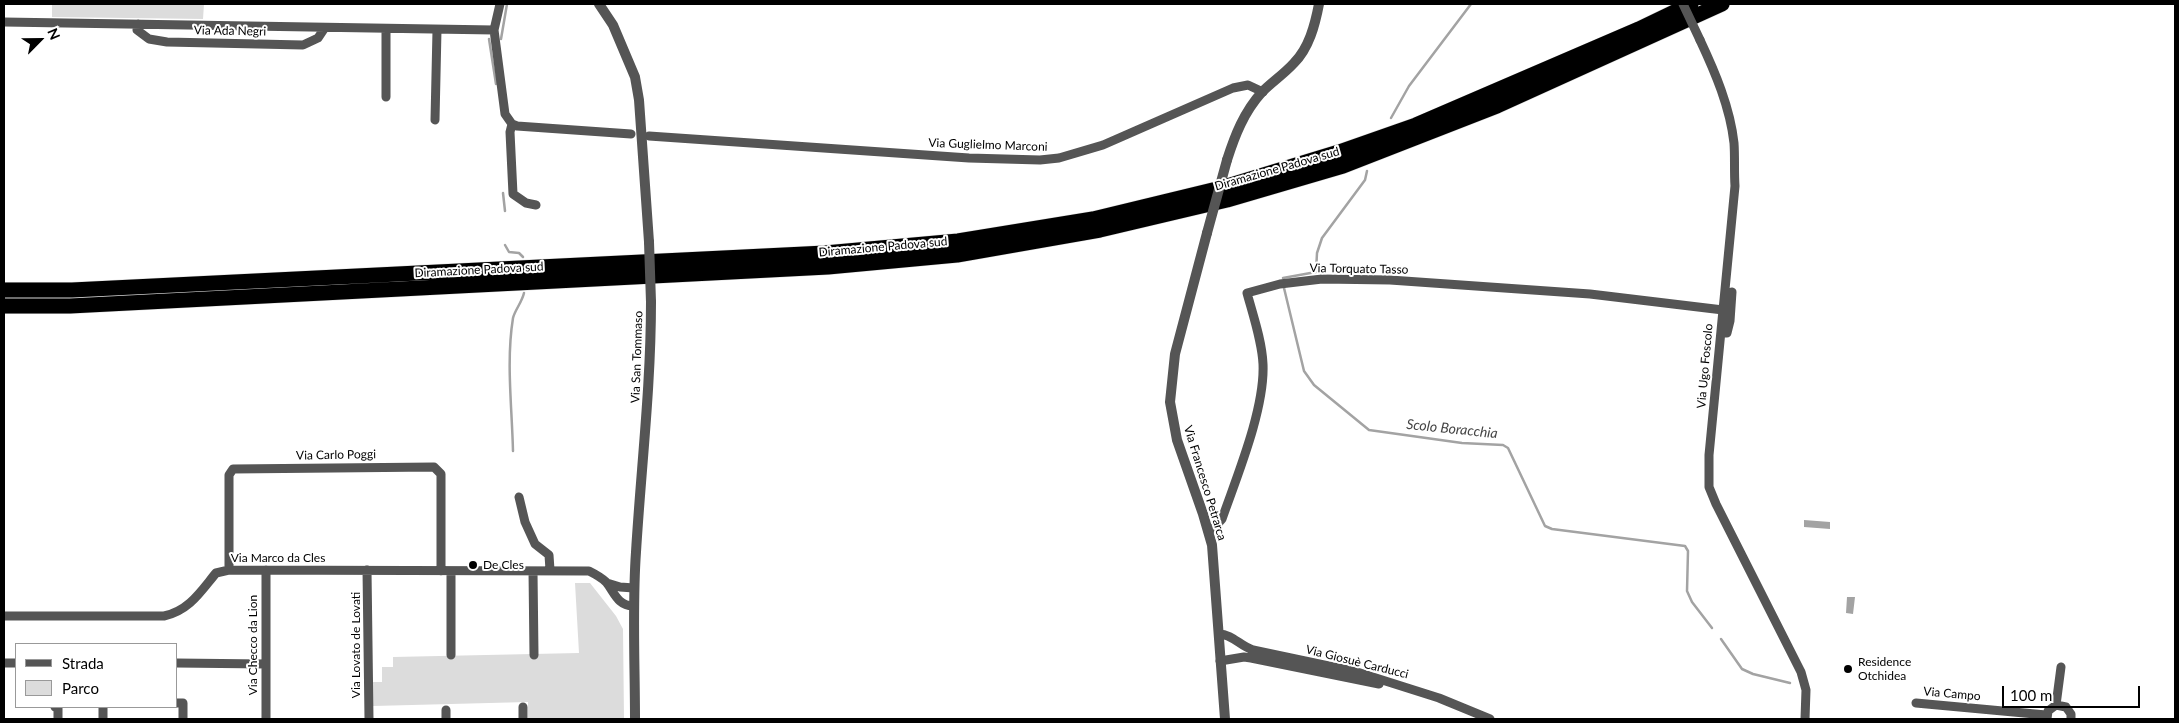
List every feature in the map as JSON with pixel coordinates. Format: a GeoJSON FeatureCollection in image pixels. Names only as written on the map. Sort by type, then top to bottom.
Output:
{"type":"FeatureCollection","features":[{"type":"Feature","properties":{"kind":"highway","name":"Diramazione Padova sud"},"geometry":{"type":"LineString","coordinates":[[4,290],[72,290],[825,253],[958,241],[1073,222],[1221,188],[1365,143],[1416,124],[1639,29],[1691,4]]}},
{"type":"Feature","properties":{"kind":"highway","name":"Diramazione Padova sud"},"geometry":{"type":"LineString","coordinates":[[4,306],[70,306],[828,268],[976,252],[1100,230],[1227,200],[1343,166],[1497,106],[1722,4]]}},
{"type":"Feature","properties":{"kind":"street"},"geometry":{"type":"LineString","coordinates":[[500,4],[494,30],[502,101],[505,114],[512,124],[510,132],[513,194],[526,203],[536,205]]}},
{"type":"Feature","properties":{"kind":"street","name":"Via San Tommaso"},"geometry":{"type":"LineString","coordinates":[[599,4],[613,24],[635,77],[639,100],[649,242],[651,302],[649,402],[633,606],[635,719]]}},
{"type":"Feature","properties":{"kind":"street"},"geometry":{"type":"LineString","coordinates":[[1262,92],[1295,62],[1306,47],[1314,28],[1319,4]]}},
{"type":"Feature","properties":{"kind":"street","name":"Via Ugo Foscolo"},"geometry":{"type":"LineString","coordinates":[[1683,4],[1711,63],[1726,105],[1734,142],[1734,186],[1709,455],[1709,487],[1801,672],[1806,690],[1805,719]]}},
{"type":"Feature","properties":{"kind":"street","name":"Via Ada Negri"},"geometry":{"type":"LineString","coordinates":[[4,22],[324,29],[494,30]]}},
{"type":"Feature","properties":{"kind":"street","name":"Via Ada Negri"},"geometry":{"type":"LineString","coordinates":[[138,24],[138,30],[149,39],[206,44],[303,45],[318,38],[324,29]]}},
{"type":"Feature","properties":{"kind":"street"},"geometry":{"type":"LineString","coordinates":[[386,29],[386,97]]}},
{"type":"Feature","properties":{"kind":"street"},"geometry":{"type":"LineString","coordinates":[[435,120],[437,30]]}},
{"type":"Feature","properties":{"kind":"street","name":"Via Guglielmo Marconi"},"geometry":{"type":"LineString","coordinates":[[649,136],[969,158],[1040,160],[1059,158],[1103,145],[1233,88],[1248,85],[1262,92]]}},
{"type":"Feature","properties":{"kind":"street","name":"Via Francesco Petrarca"},"geometry":{"type":"LineString","coordinates":[[1225,719],[1214,561],[1208,529],[1177,440],[1170,402],[1175,354],[1227,160],[1239,125],[1262,92]]}},
{"type":"Feature","properties":{"kind":"street"},"geometry":{"type":"LineString","coordinates":[[512,124],[631,134]]}},
{"type":"Feature","properties":{"kind":"street","name":"Via Torquato Tasso"},"geometry":{"type":"LineString","coordinates":[[1208,529],[1214,528],[1222,520],[1246,449],[1263,379],[1263,362],[1247,293],[1280,284],[1322,279],[1390,280],[1590,294],[1723,310]]}},
{"type":"Feature","properties":{"kind":"street"},"geometry":{"type":"LineString","coordinates":[[1721,333],[1727,333],[1729,327],[1732,292]]}},
{"type":"Feature","properties":{"kind":"street","name":"Via Carlo Poggi"},"geometry":{"type":"LineString","coordinates":[[229,570],[228,475],[233,469],[434,467],[441,474],[440,571]]}},
{"type":"Feature","properties":{"kind":"street"},"geometry":{"type":"LineString","coordinates":[[519,497],[525,522],[536,544],[549,555],[550,570]]}},
{"type":"Feature","properties":{"kind":"street","name":"Via Marco da Cles"},"geometry":{"type":"LineString","coordinates":[[4,616],[164,616],[176,614],[190,604],[216,572],[229,570],[589,571],[607,583],[618,600],[633,606]]}},
{"type":"Feature","properties":{"kind":"street","name":"Via Checco da Lion"},"geometry":{"type":"LineString","coordinates":[[266,570],[266,719]]}},
{"type":"Feature","properties":{"kind":"street","name":"Via Lovato de Lovati"},"geometry":{"type":"LineString","coordinates":[[367,570],[369,719]]}},
{"type":"Feature","properties":{"kind":"street"},"geometry":{"type":"LineString","coordinates":[[451,571],[451,655]]}},
{"type":"Feature","properties":{"kind":"street"},"geometry":{"type":"LineString","coordinates":[[534,571],[534,655]]}},
{"type":"Feature","properties":{"kind":"street","name":"Via Marco da Cles"},"geometry":{"type":"LineString","coordinates":[[607,583],[620,587],[634,588]]}},
{"type":"Feature","properties":{"kind":"street","name":"Via Giosuè Carducci"},"geometry":{"type":"LineString","coordinates":[[1218,634],[1230,636],[1244,647],[1253,650],[1357,672],[1407,687],[1490,719]]}},
{"type":"Feature","properties":{"kind":"street","name":"Via Giosuè Carducci"},"geometry":{"type":"LineString","coordinates":[[1220,661],[1244,657],[1349,677],[1410,693],[1479,719]]}},
{"type":"Feature","properties":{"kind":"street"},"geometry":{"type":"LineString","coordinates":[[178,663],[266,664]]}},
{"type":"Feature","properties":{"kind":"street"},"geometry":{"type":"LineString","coordinates":[[2056,705],[2061,667]]}},
{"type":"Feature","properties":{"kind":"street"},"geometry":{"type":"LineString","coordinates":[[178,703],[183,703],[183,719]]}},
{"type":"Feature","properties":{"kind":"street","name":"Via Campo"},"geometry":{"type":"LineString","coordinates":[[1916,703],[2046,717]]}},
{"type":"Feature","properties":{"kind":"street"},"geometry":{"type":"LineString","coordinates":[[2046,717],[2050,708],[2056,705],[2066,707],[2074,719]]}},
{"type":"Feature","properties":{"kind":"street"},"geometry":{"type":"LineString","coordinates":[[523,707],[523,719]]}},
{"type":"Feature","properties":{"kind":"green space"},"geometry":{"type":"Polygon","coordinates":[[[52,4],[204,4],[203,19],[52,17],[52,4]]]}},
{"type":"Feature","properties":{"kind":"green space"},"geometry":{"type":"Polygon","coordinates":[[[575,583],[590,583],[616,616],[623,629],[624,719],[528,719],[528,702],[373,706],[373,682],[382,682],[382,667],[393,667],[393,657],[579,653],[575,583]]]}},
{"type":"Feature","properties":{"kind":"shaded area"},"geometry":{"type":"Polygon","coordinates":[[[1804,520],[1830,522],[1830,529],[1804,527],[1804,520]]]}},
{"type":"Feature","properties":{"kind":"shaded area"},"geometry":{"type":"Polygon","coordinates":[[[1847,597],[1855,597],[1853,614],[1846,613],[1847,597]]]}},
{"type":"Feature","properties":{"kind":"waterway"},"geometry":{"type":"LineString","coordinates":[[501,39],[507,4]]}},
{"type":"Feature","properties":{"kind":"waterway","name":"Scolo Boracchia"},"geometry":{"type":"LineString","coordinates":[[1391,118],[1409,86],[1471,4]]}},
{"type":"Feature","properties":{"kind":"waterway"},"geometry":{"type":"LineString","coordinates":[[489,39],[496,84]]}},
{"type":"Feature","properties":{"kind":"waterway","name":"Scolo Boracchia"},"geometry":{"type":"LineString","coordinates":[[1283,278],[1316,272],[1317,253],[1322,238],[1365,180],[1367,171]]}},
{"type":"Feature","properties":{"kind":"waterway"},"geometry":{"type":"LineString","coordinates":[[503,193],[505,211]]}},
{"type":"Feature","properties":{"kind":"waterway"},"geometry":{"type":"LineString","coordinates":[[505,245],[509,252],[519,253],[523,257]]}},
{"type":"Feature","properties":{"kind":"waterway","name":"Scolo Boracchia"},"geometry":{"type":"LineString","coordinates":[[1284,288],[1304,371],[1314,385],[1369,430],[1462,443],[1503,445],[1508,448],[1545,526],[1552,529],[1685,546],[1688,551],[1687,591],[1692,602],[1712,628]]}},
{"type":"Feature","properties":{"kind":"waterway"},"geometry":{"type":"LineString","coordinates":[[513,451],[510,367],[511,334],[513,318],[524,293]]}},
{"type":"Feature","properties":{"kind":"waterway","name":"Scolo Boracchia"},"geometry":{"type":"LineString","coordinates":[[1721,639],[1742,669],[1753,674],[1790,683]]}},
{"type":"Feature","properties":{"kind":"place","name":"De Cles"},"geometry":{"type":"Point","coordinates":[473,565]}},
{"type":"Feature","properties":{"kind":"place","name":"Residence Otchidea"},"geometry":{"type":"Point","coordinates":[1848,669]}}]}
